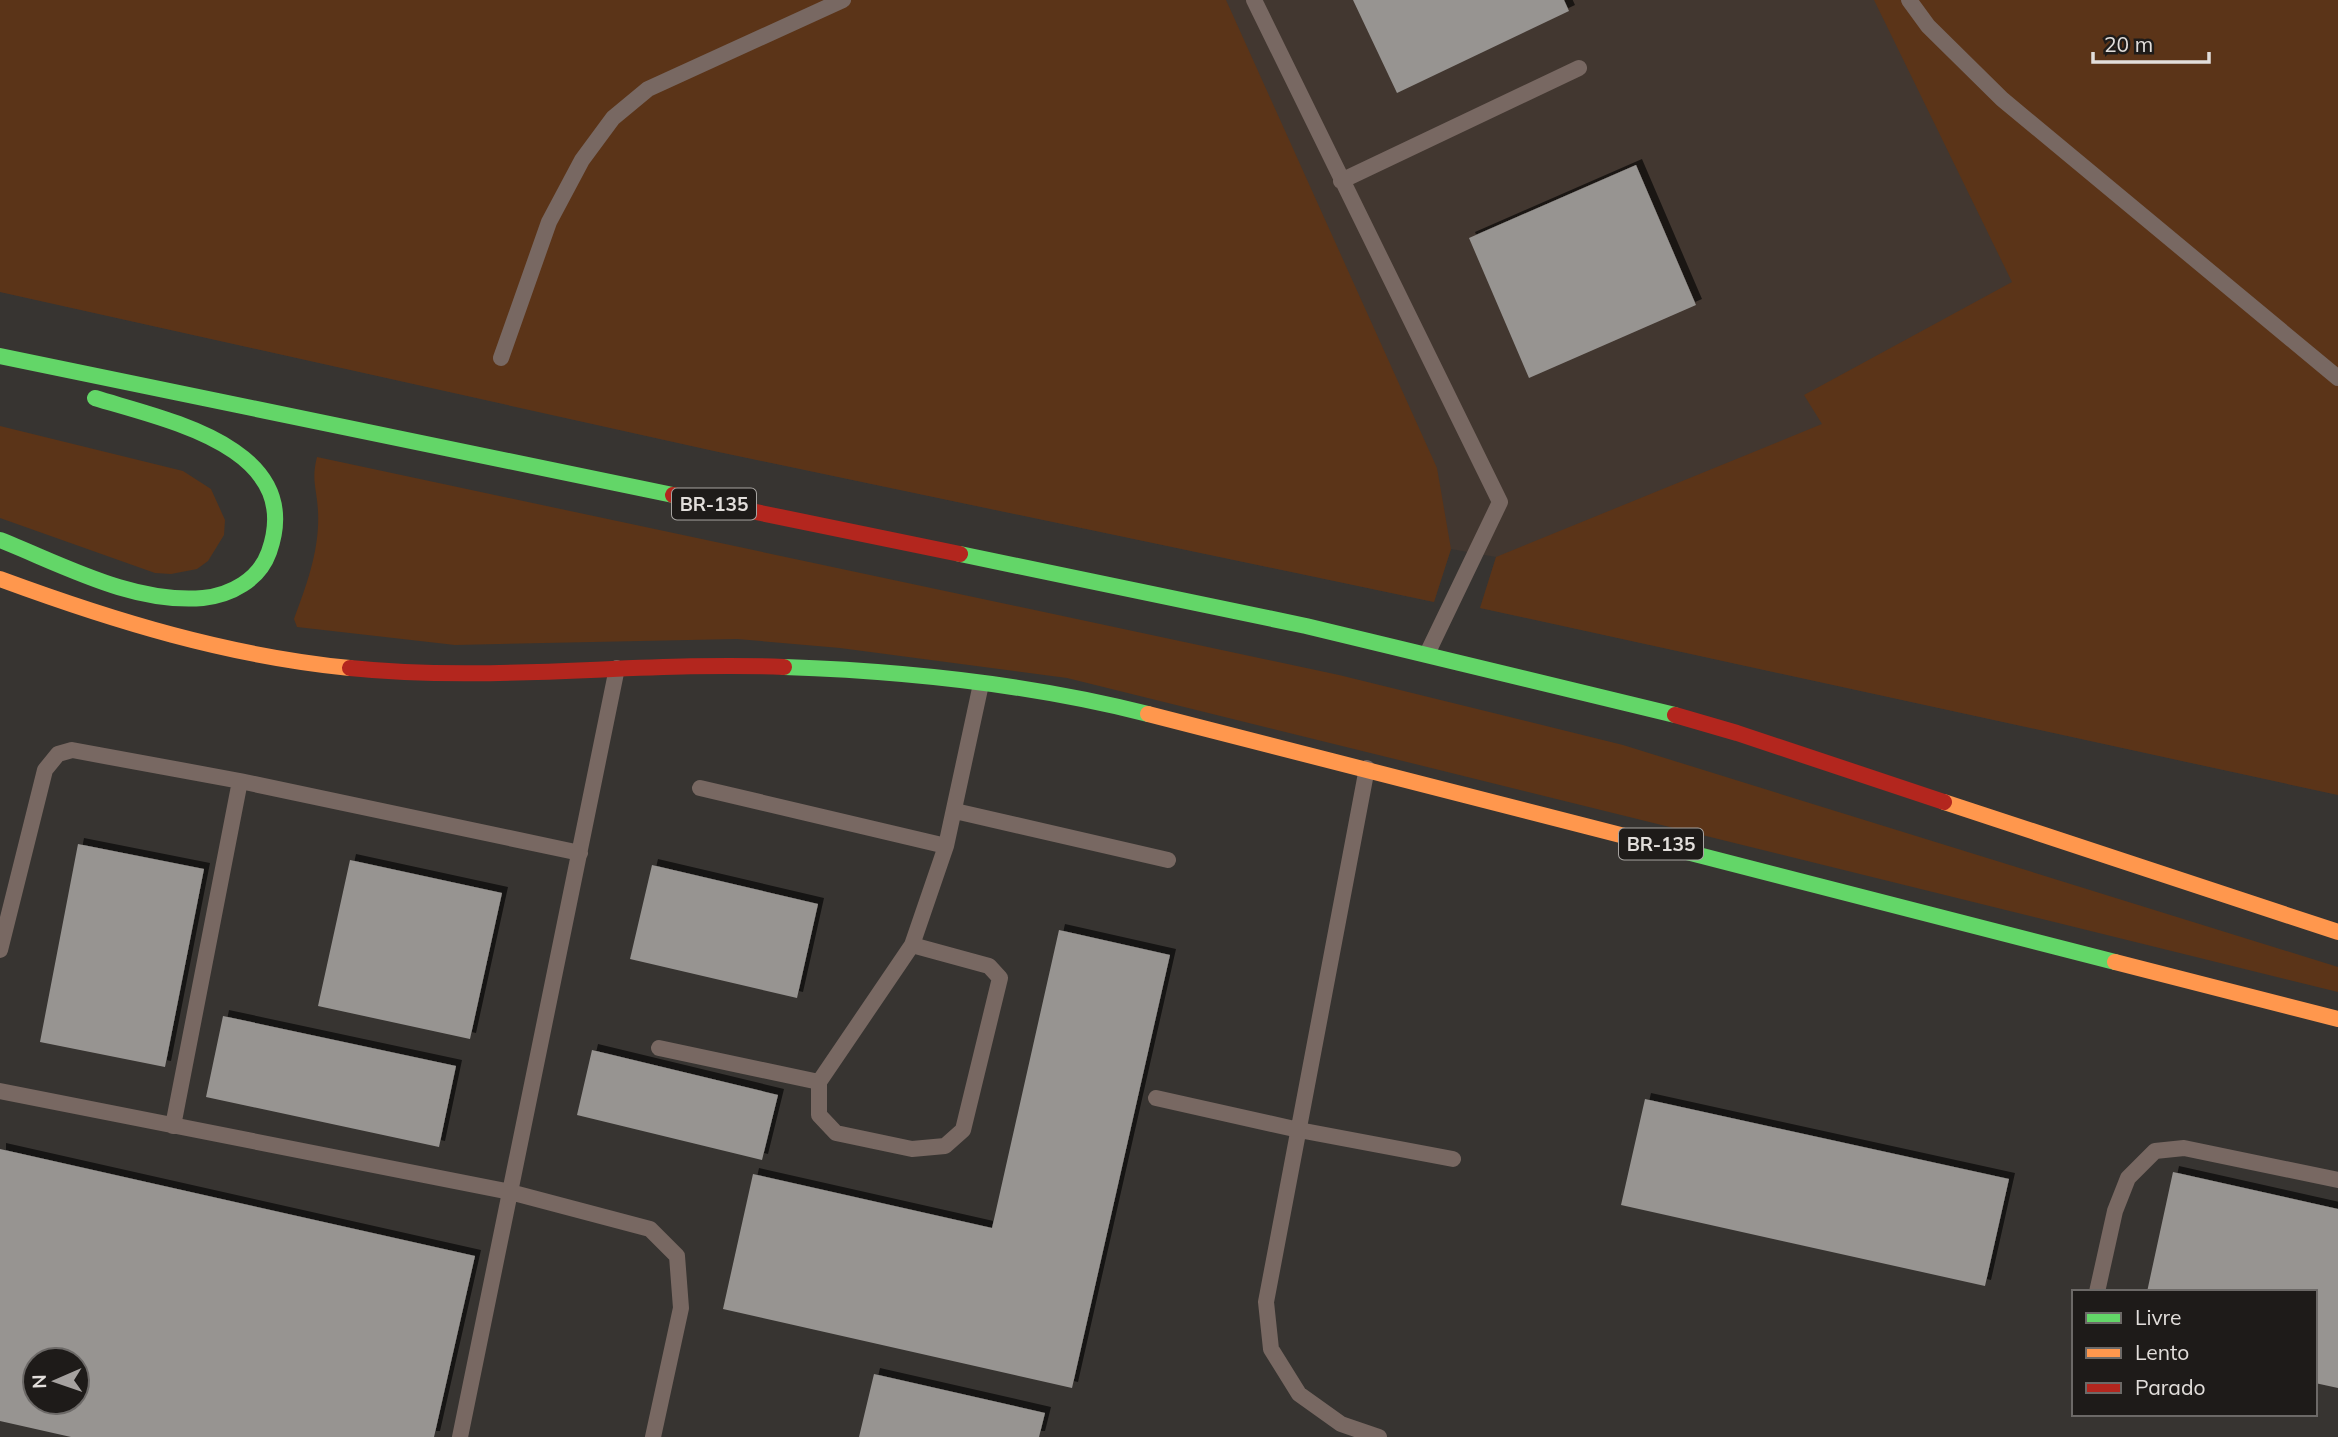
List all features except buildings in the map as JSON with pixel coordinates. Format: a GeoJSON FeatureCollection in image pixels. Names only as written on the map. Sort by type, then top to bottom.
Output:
{"type":"FeatureCollection","features":[{"type":"Feature","properties":{"kind":"highway","name":"BR-135"},"geometry":{"type":"LineString","coordinates":[[0,356],[1306,626],[1651,708],[1737,733],[2338,933]]}},
{"type":"Feature","properties":{"kind":"highway"},"geometry":{"type":"LineString","coordinates":[[0,366],[52,383]]}},
{"type":"Feature","properties":{"kind":"highway"},"geometry":{"type":"LineString","coordinates":[[0,540],[122,587],[168,597],[212,597],[229,592],[256,574],[265,561],[271,545],[274,509],[261,474],[250,460],[233,447],[212,437],[79,392]]}},
{"type":"Feature","properties":{"kind":"highway","name":"BR-135"},"geometry":{"type":"LineString","coordinates":[[0,579],[89,613],[169,636],[235,652],[307,664],[421,671],[774,666],[870,672],[981,684],[1114,705],[2338,1019]]}},
{"type":"Feature","properties":{"kind":"lane"},"geometry":{"type":"LineString","coordinates":[[501,358],[549,222],[582,160],[613,118],[648,89],[843,0]]}},
{"type":"Feature","properties":{"kind":"lane"},"geometry":{"type":"LineString","coordinates":[[1254,0],[1500,502],[1427,654]]}},
{"type":"Feature","properties":{"kind":"lane"},"geometry":{"type":"LineString","coordinates":[[1909,0],[1928,26],[2002,99],[2338,378]]}},
{"type":"Feature","properties":{"kind":"lane"},"geometry":{"type":"LineString","coordinates":[[1341,181],[1578,68]]}},
{"type":"Feature","properties":{"kind":"lane"},"geometry":{"type":"LineString","coordinates":[[460,1437],[617,668]]}},
{"type":"Feature","properties":{"kind":"lane"},"geometry":{"type":"LineString","coordinates":[[912,945],[989,966],[1000,978],[963,1130],[945,1146],[912,1149],[836,1133],[819,1115],[819,1082],[912,945],[946,846],[981,684]]}},
{"type":"Feature","properties":{"kind":"lane"},"geometry":{"type":"LineString","coordinates":[[0,950],[45,770],[58,754],[72,750],[240,781],[580,853]]}},
{"type":"Feature","properties":{"kind":"lane"},"geometry":{"type":"LineString","coordinates":[[1367,768],[1266,1302],[1270,1349],[1299,1394],[1341,1424],[1379,1437]]}},
{"type":"Feature","properties":{"kind":"lane"},"geometry":{"type":"LineString","coordinates":[[173,1126],[240,781]]}},
{"type":"Feature","properties":{"kind":"lane"},"geometry":{"type":"LineString","coordinates":[[700,788],[946,846]]}},
{"type":"Feature","properties":{"kind":"lane"},"geometry":{"type":"LineString","coordinates":[[955,811],[1168,860]]}},
{"type":"Feature","properties":{"kind":"lane"},"geometry":{"type":"LineString","coordinates":[[659,1048],[819,1082]]}},
{"type":"Feature","properties":{"kind":"lane"},"geometry":{"type":"LineString","coordinates":[[0,1091],[510,1192],[650,1229],[677,1256],[681,1308],[653,1437]]}},
{"type":"Feature","properties":{"kind":"lane"},"geometry":{"type":"LineString","coordinates":[[1156,1098],[1299,1130],[1453,1159]]}},
{"type":"Feature","properties":{"kind":"lane"},"geometry":{"type":"LineString","coordinates":[[2097,1290],[2115,1211],[2128,1178],[2155,1150],[2184,1148],[2338,1180]]}},
{"type":"Feature","properties":{"kind":"shaded area"},"geometry":{"type":"Polygon","coordinates":[[[0,0],[2338,0],[2338,795],[1480,608],[1496,557],[1451,549],[1434,602],[714,451],[0,292],[0,0]]]}},
{"type":"Feature","properties":{"kind":"shaded area"},"geometry":{"type":"Polygon","coordinates":[[[0,0],[1226,0],[1437,468],[1451,549],[1434,602],[714,451],[0,292],[0,0]]]}},
{"type":"Feature","properties":{"kind":"shaded area"},"geometry":{"type":"Polygon","coordinates":[[[1874,0],[2338,0],[2338,795],[1480,608],[1496,557],[1822,424],[1804,395],[2012,282],[1874,0]]]}},
{"type":"Feature","properties":{"kind":"shaded area"},"geometry":{"type":"Polygon","coordinates":[[[0,426],[183,471],[211,489],[225,520],[224,535],[208,561],[197,569],[171,574],[155,573],[0,518],[0,426]]]}},
{"type":"Feature","properties":{"kind":"shaded area"},"geometry":{"type":"Polygon","coordinates":[[[317,457],[1339,675],[1623,745],[2338,967],[2338,992],[1067,678],[840,648],[737,639],[455,645],[297,627],[294,619],[308,579],[317,539],[318,511],[314,478],[317,457]]]}},
{"type":"Feature","properties":{"kind":"traffic: fast"},"geometry":{"type":"LineString","coordinates":[[0,356],[673,495]]}},
{"type":"Feature","properties":{"kind":"traffic: fast"},"geometry":{"type":"LineString","coordinates":[[0,540],[99,581],[151,595],[177,598],[213,596],[234,590],[258,571],[269,552],[275,516],[267,487],[249,463],[222,444],[191,429],[95,398]]}},
{"type":"Feature","properties":{"kind":"traffic: fast"},"geometry":{"type":"LineString","coordinates":[[960,554],[1306,626],[1675,715]]}},
{"type":"Feature","properties":{"kind":"traffic: fast"},"geometry":{"type":"LineString","coordinates":[[784,667],[967,681],[1058,695],[1148,714]]}},
{"type":"Feature","properties":{"kind":"traffic: fast"},"geometry":{"type":"LineString","coordinates":[[1644,841],[2115,962]]}},
{"type":"Feature","properties":{"kind":"traffic: slow"},"geometry":{"type":"LineString","coordinates":[[0,579],[172,635],[260,655],[350,668]]}},
{"type":"Feature","properties":{"kind":"traffic: slow"},"geometry":{"type":"LineString","coordinates":[[1148,714],[1644,841]]}},
{"type":"Feature","properties":{"kind":"traffic: slow"},"geometry":{"type":"LineString","coordinates":[[1944,802],[2338,932]]}},
{"type":"Feature","properties":{"kind":"traffic: slow"},"geometry":{"type":"LineString","coordinates":[[2115,962],[2338,1019]]}},
{"type":"Feature","properties":{"kind":"traffic: jam"},"geometry":{"type":"LineString","coordinates":[[673,495],[960,554]]}},
{"type":"Feature","properties":{"kind":"traffic: jam"},"geometry":{"type":"LineString","coordinates":[[350,668],[404,672],[513,673],[676,667],[784,667]]}},
{"type":"Feature","properties":{"kind":"traffic: jam"},"geometry":{"type":"LineString","coordinates":[[1675,715],[1944,802]]}}]}
